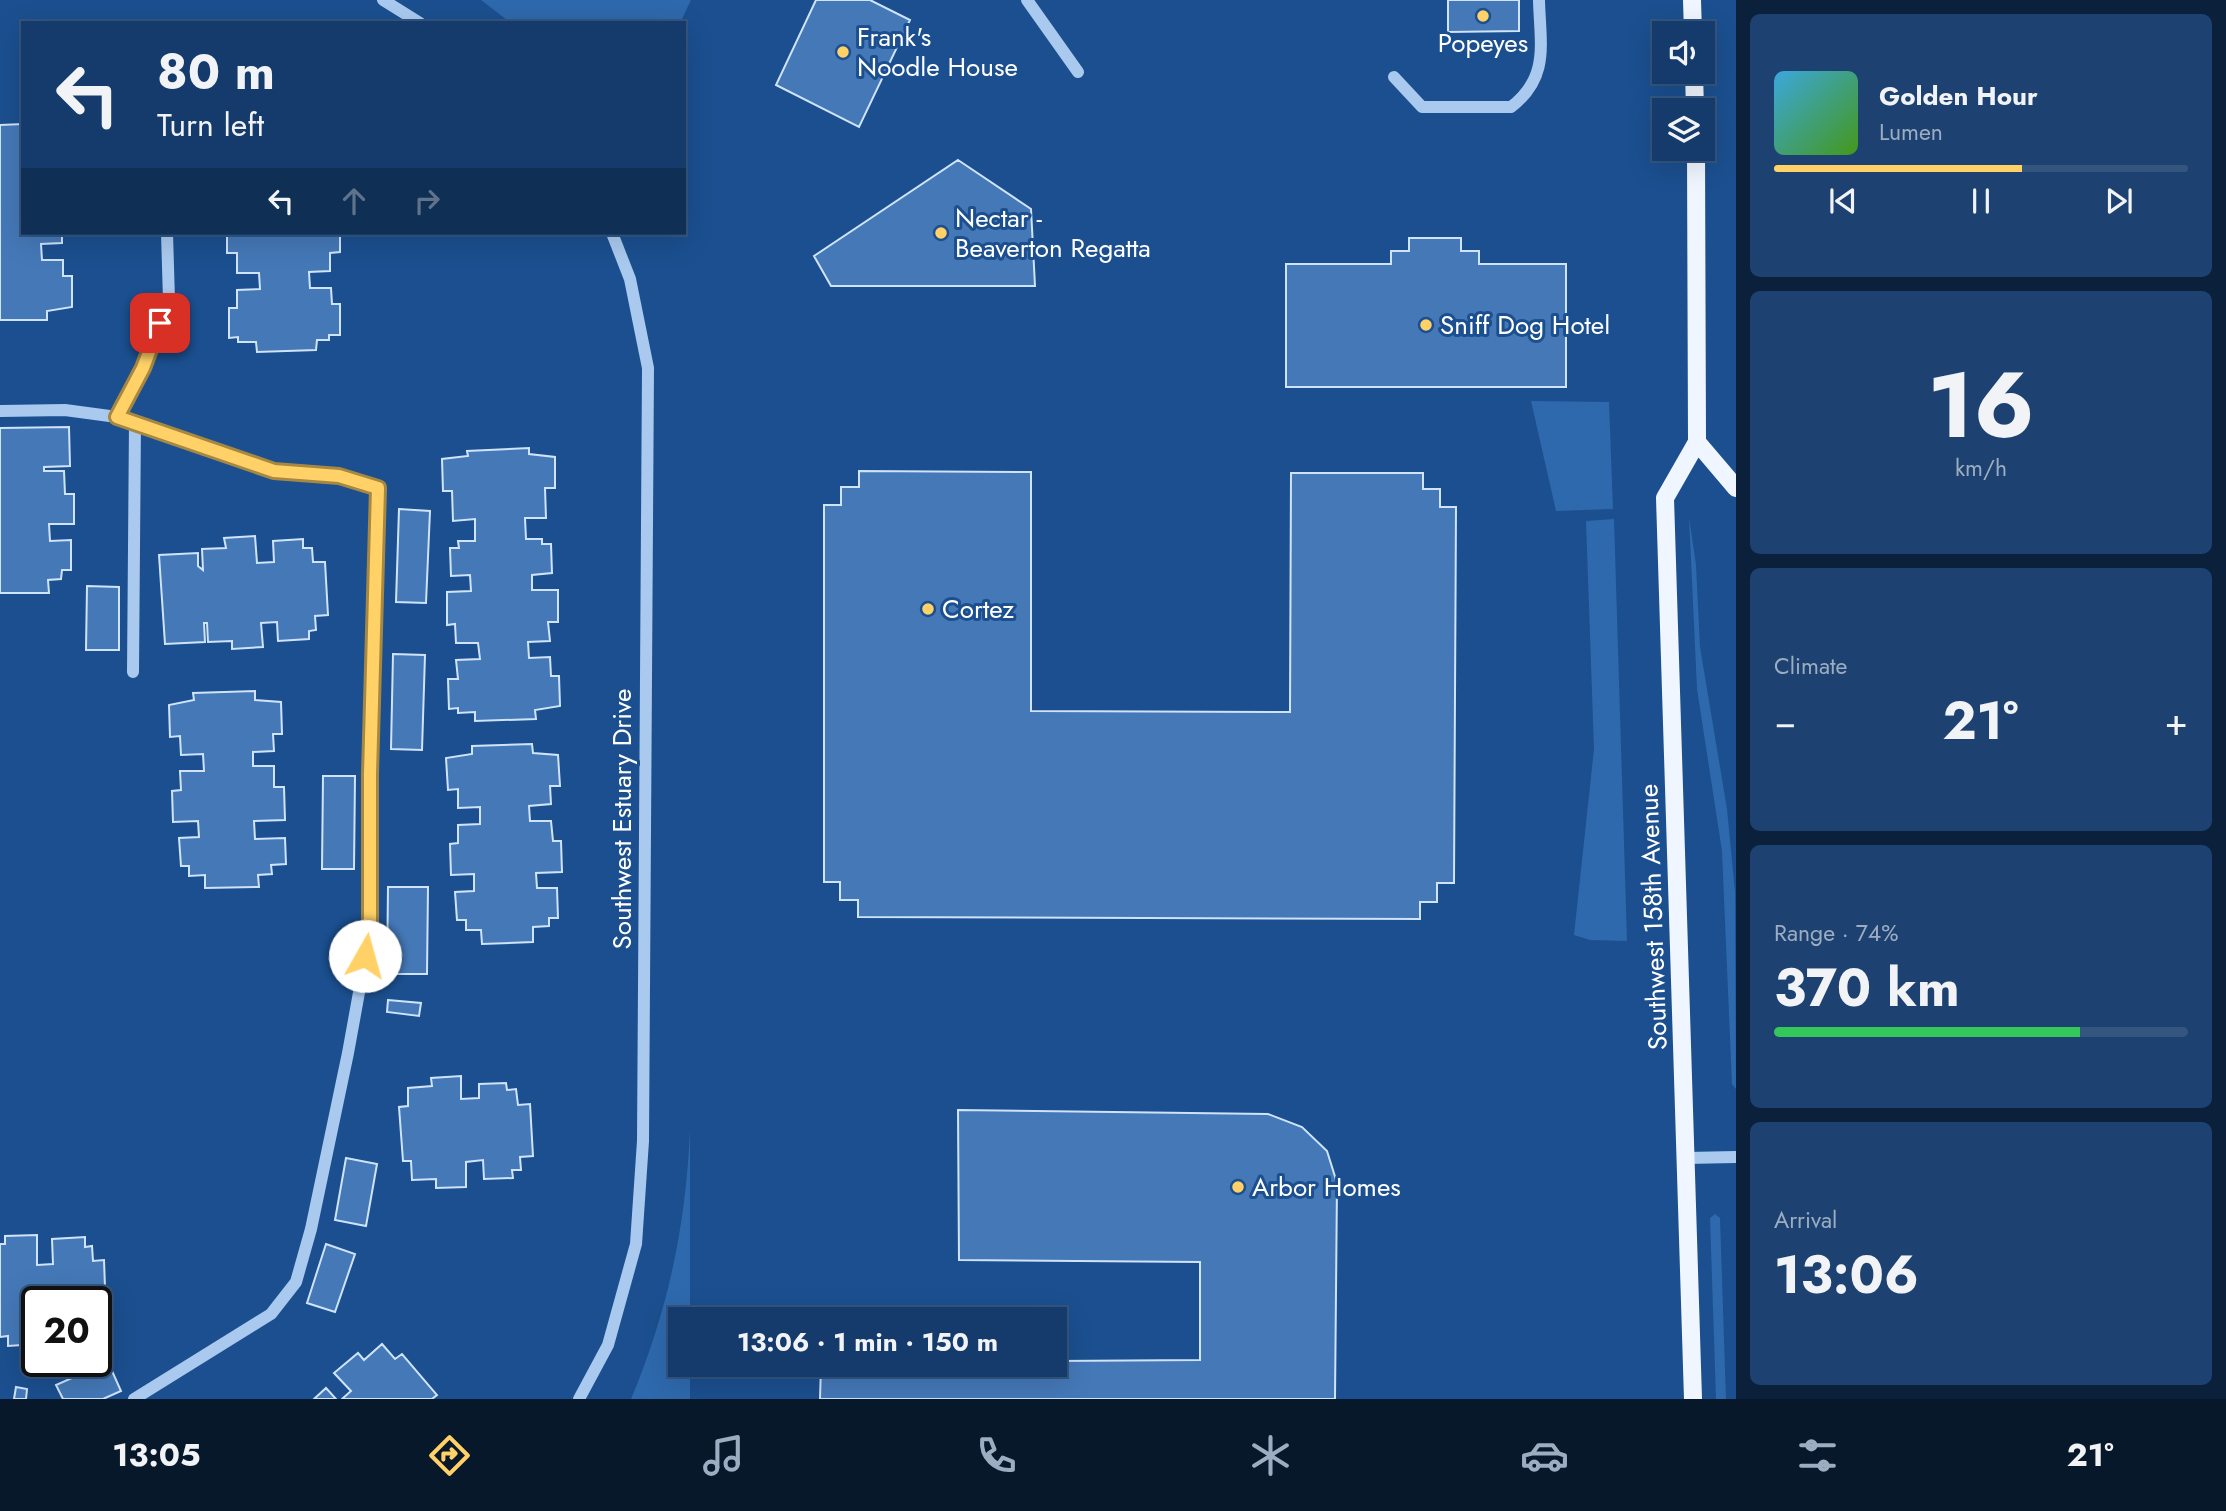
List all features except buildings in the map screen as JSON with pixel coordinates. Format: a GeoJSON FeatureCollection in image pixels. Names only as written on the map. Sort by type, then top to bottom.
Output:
{"type":"FeatureCollection","features":[{"type":"Feature","properties":{"kind":"main road"},"geometry":{"type":"LineString","coordinates":[[1692,0],[1693,21]]}},
{"type":"Feature","properties":{"kind":"main road","name":"Southwest 158th Avenue"},"geometry":{"type":"LineString","coordinates":[[1693,1399],[1665,498],[1697,442],[1696,161]]}},
{"type":"Feature","properties":{"kind":"main road"},"geometry":{"type":"LineString","coordinates":[[1697,442],[1736,488]]}},
{"type":"Feature","properties":{"kind":"street"},"geometry":{"type":"LineString","coordinates":[[383,0],[417,21]]}},
{"type":"Feature","properties":{"kind":"street"},"geometry":{"type":"LineString","coordinates":[[1027,0],[1078,72]]}},
{"type":"Feature","properties":{"kind":"street"},"geometry":{"type":"LineString","coordinates":[[1394,77],[1422,107],[1511,107],[1535,83],[1540,63],[1539,0]]}},
{"type":"Feature","properties":{"kind":"street"},"geometry":{"type":"LineString","coordinates":[[117,417],[143,368],[169,300],[167,235]]}},
{"type":"Feature","properties":{"kind":"street","name":"Southwest Estuary Drive"},"geometry":{"type":"LineString","coordinates":[[579,1399],[608,1345],[636,1244],[643,1141],[648,368],[630,279],[613,235]]}},
{"type":"Feature","properties":{"kind":"street"},"geometry":{"type":"LineString","coordinates":[[0,411],[65,410],[117,417],[274,471],[339,476],[378,488],[370,774],[370,932],[311,1228],[296,1282],[271,1314],[134,1399]]}},
{"type":"Feature","properties":{"kind":"street"},"geometry":{"type":"LineString","coordinates":[[133,672],[135,422]]}},
{"type":"Feature","properties":{"kind":"street"},"geometry":{"type":"LineString","coordinates":[[1686,1158],[1736,1157]]}},
{"type":"Feature","properties":{"kind":"shaded area"},"geometry":{"type":"Polygon","coordinates":[[[481,0],[691,0],[681,21],[508,21],[481,0]]]}},
{"type":"Feature","properties":{"kind":"shaded area"},"geometry":{"type":"Polygon","coordinates":[[[1531,401],[1609,402],[1613,509],[1556,511],[1531,401]]]}},
{"type":"Feature","properties":{"kind":"shaded area"},"geometry":{"type":"Polygon","coordinates":[[[1689,517],[1696,565],[1700,647],[1727,809],[1735,892],[1736,1089],[1732,1084],[1722,851],[1697,689],[1689,517]]]}},
{"type":"Feature","properties":{"kind":"shaded area"},"geometry":{"type":"Polygon","coordinates":[[[1614,519],[1627,941],[1590,940],[1574,935],[1594,749],[1586,521],[1614,519]]]}},
{"type":"Feature","properties":{"kind":"shaded area"},"geometry":{"type":"Polygon","coordinates":[[[690,1130],[690,1307],[668,1307],[668,1377],[690,1377],[690,1399],[631,1399],[665,1300],[679,1234],[690,1130]]]}},
{"type":"Feature","properties":{"kind":"shaded area"},"geometry":{"type":"Polygon","coordinates":[[[1715,1214],[1720,1218],[1726,1399],[1716,1399],[1710,1218],[1715,1214]]]}},
{"type":"Feature","properties":{"kind":"place","name":"Popeyes"},"geometry":{"type":"Point","coordinates":[1483,16]}},
{"type":"Feature","properties":{"kind":"place","name":"Frank's Noodle House"},"geometry":{"type":"Point","coordinates":[843,52]}},
{"type":"Feature","properties":{"kind":"place","name":"Nectar - Beaverton Regatta"},"geometry":{"type":"Point","coordinates":[941,233]}},
{"type":"Feature","properties":{"kind":"place","name":"Sniff Dog Hotel"},"geometry":{"type":"Point","coordinates":[1426,325]}},
{"type":"Feature","properties":{"kind":"place","name":"Cortez"},"geometry":{"type":"Point","coordinates":[928,609]}},
{"type":"Feature","properties":{"kind":"place","name":"Arbor Homes"},"geometry":{"type":"Point","coordinates":[1238,1187]}},
{"type":"Feature","properties":{"kind":"route"},"geometry":{"type":"LineString","coordinates":[[160,323],[143,368],[117,417],[274,471],[339,476],[378,488],[370,774],[370,932],[365,956]]}}]}
